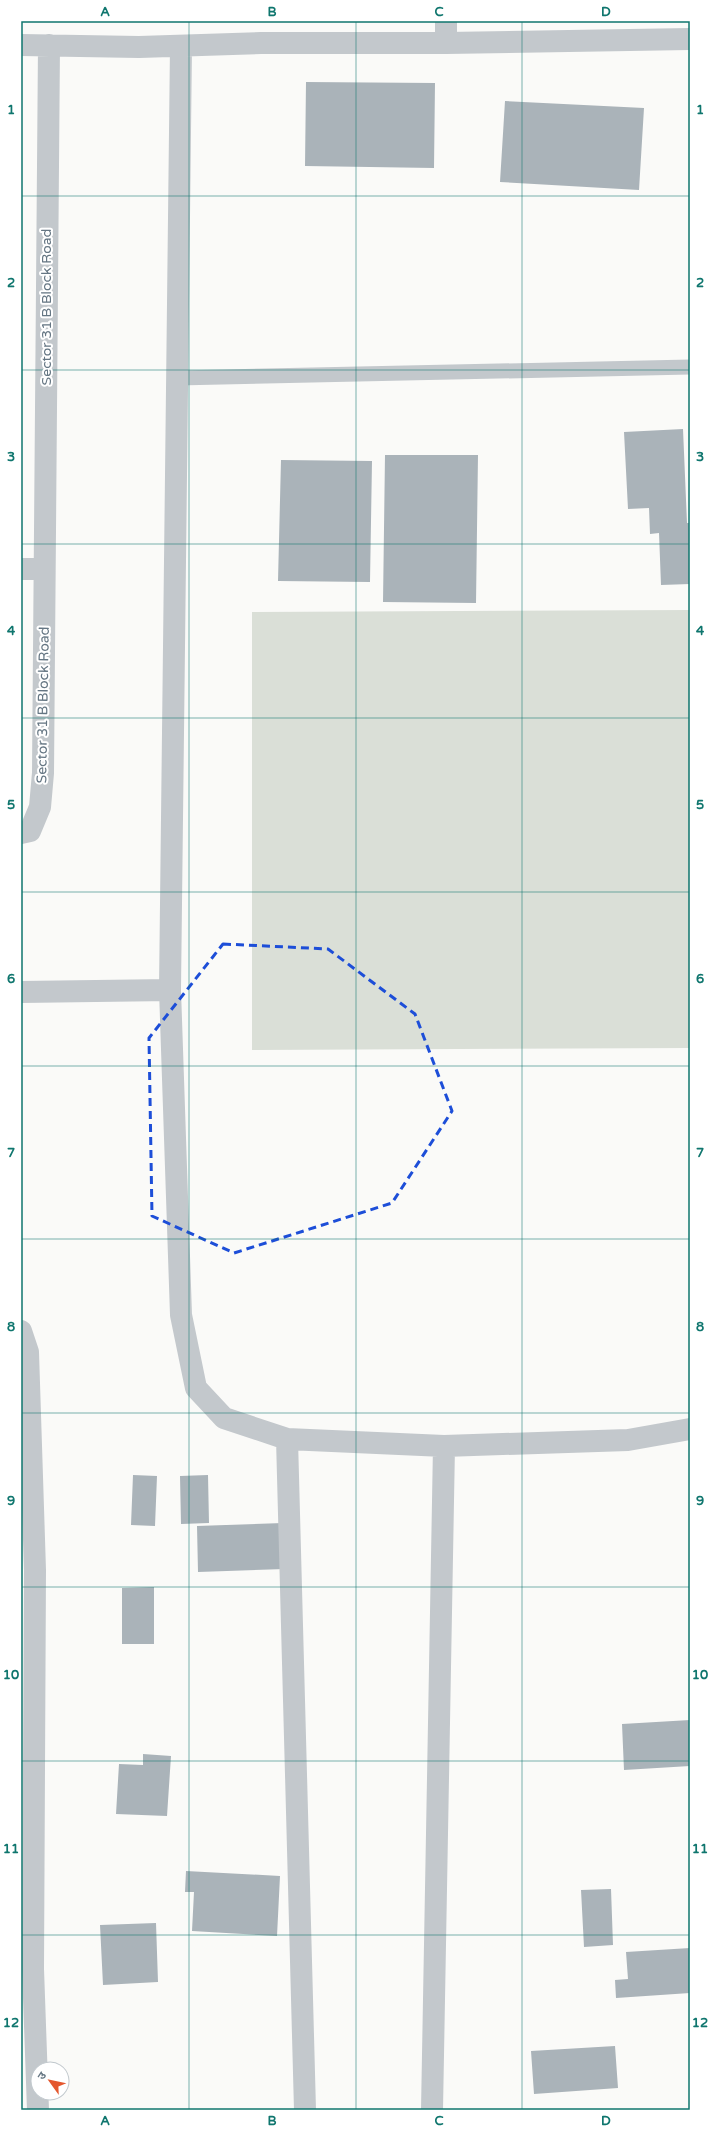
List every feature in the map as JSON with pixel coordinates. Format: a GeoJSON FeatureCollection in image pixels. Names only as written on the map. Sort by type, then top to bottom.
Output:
{"type":"FeatureCollection","features":[{"type":"Feature","properties":{"kind":"street"},"geometry":{"type":"LineString","coordinates":[[446,21],[446,43]]}},
{"type":"Feature","properties":{"kind":"street"},"geometry":{"type":"LineString","coordinates":[[21,45],[139,47],[261,43],[446,43],[690,39]]}},
{"type":"Feature","properties":{"kind":"street","name":"Sector 31 B Block Road"},"geometry":{"type":"LineString","coordinates":[[21,833],[30,831],[40,807],[43,773],[48,45]]}},
{"type":"Feature","properties":{"kind":"street"},"geometry":{"type":"LineString","coordinates":[[182,46],[176,378],[170,990],[182,1315],[196,1388],[224,1418],[287,1439],[444,1446],[628,1440],[690,1429]]}},
{"type":"Feature","properties":{"kind":"street"},"geometry":{"type":"LineString","coordinates":[[21,569],[44,569]]}},
{"type":"Feature","properties":{"kind":"street"},"geometry":{"type":"LineString","coordinates":[[21,992],[170,990]]}},
{"type":"Feature","properties":{"kind":"street"},"geometry":{"type":"LineString","coordinates":[[21,1331],[28,1352],[27,1969],[38,2110]]}},
{"type":"Feature","properties":{"kind":"street"},"geometry":{"type":"LineString","coordinates":[[287,1439],[305,2110]]}},
{"type":"Feature","properties":{"kind":"street"},"geometry":{"type":"LineString","coordinates":[[432,2110],[444,1446]]}},
{"type":"Feature","properties":{"kind":"lane"},"geometry":{"type":"LineString","coordinates":[[176,378],[690,367]]}},
{"type":"Feature","properties":{"kind":"highlighted area"},"geometry":{"type":"Polygon","coordinates":[[[223,944],[328,949],[415,1014],[452,1111],[392,1203],[234,1253],[152,1216],[149,1038],[223,944]]]}},
{"type":"Feature","properties":{"kind":"shaded area"},"geometry":{"type":"Polygon","coordinates":[[[690,610],[690,1048],[252,1050],[252,612],[690,610]]]}},
{"type":"Feature","properties":{"kind":"building"},"geometry":{"type":"Polygon","coordinates":[[[306,82],[435,83],[434,168],[305,166],[306,82]]]}},
{"type":"Feature","properties":{"kind":"building"},"geometry":{"type":"Polygon","coordinates":[[[505,101],[644,108],[639,190],[500,182],[505,101]]]}},
{"type":"Feature","properties":{"kind":"building"},"geometry":{"type":"Polygon","coordinates":[[[683,429],[687,523],[690,523],[690,584],[661,585],[659,533],[650,534],[649,508],[628,509],[624,432],[683,429]]]}},
{"type":"Feature","properties":{"kind":"building"},"geometry":{"type":"Polygon","coordinates":[[[385,455],[478,455],[476,603],[383,602],[385,455]]]}},
{"type":"Feature","properties":{"kind":"building"},"geometry":{"type":"Polygon","coordinates":[[[281,460],[372,461],[370,582],[278,581],[281,460]]]}},
{"type":"Feature","properties":{"kind":"building"},"geometry":{"type":"Polygon","coordinates":[[[133,1475],[157,1476],[155,1526],[131,1525],[133,1475]]]}},
{"type":"Feature","properties":{"kind":"building"},"geometry":{"type":"Polygon","coordinates":[[[208,1475],[209,1523],[181,1524],[180,1476],[208,1475]]]}},
{"type":"Feature","properties":{"kind":"building"},"geometry":{"type":"Polygon","coordinates":[[[283,1523],[285,1569],[198,1572],[197,1526],[283,1523]]]}},
{"type":"Feature","properties":{"kind":"building"},"geometry":{"type":"Polygon","coordinates":[[[154,1587],[154,1644],[122,1644],[122,1588],[154,1587]]]}},
{"type":"Feature","properties":{"kind":"building"},"geometry":{"type":"Polygon","coordinates":[[[690,1720],[690,1766],[624,1770],[622,1724],[690,1720]]]}},
{"type":"Feature","properties":{"kind":"building"},"geometry":{"type":"Polygon","coordinates":[[[143,1754],[171,1756],[167,1816],[116,1814],[119,1764],[143,1765],[143,1754]]]}},
{"type":"Feature","properties":{"kind":"building"},"geometry":{"type":"Polygon","coordinates":[[[186,1871],[280,1876],[277,1936],[192,1931],[194,1892],[185,1892],[186,1871]]]}},
{"type":"Feature","properties":{"kind":"building"},"geometry":{"type":"Polygon","coordinates":[[[611,1889],[613,1945],[584,1947],[581,1890],[611,1889]]]}},
{"type":"Feature","properties":{"kind":"building"},"geometry":{"type":"Polygon","coordinates":[[[156,1923],[158,1982],[103,1985],[100,1925],[156,1923]]]}},
{"type":"Feature","properties":{"kind":"building"},"geometry":{"type":"Polygon","coordinates":[[[690,1948],[690,1993],[616,1998],[615,1980],[628,1979],[626,1952],[690,1948]]]}},
{"type":"Feature","properties":{"kind":"building"},"geometry":{"type":"Polygon","coordinates":[[[615,2046],[618,2088],[534,2094],[531,2051],[615,2046]]]}}]}
